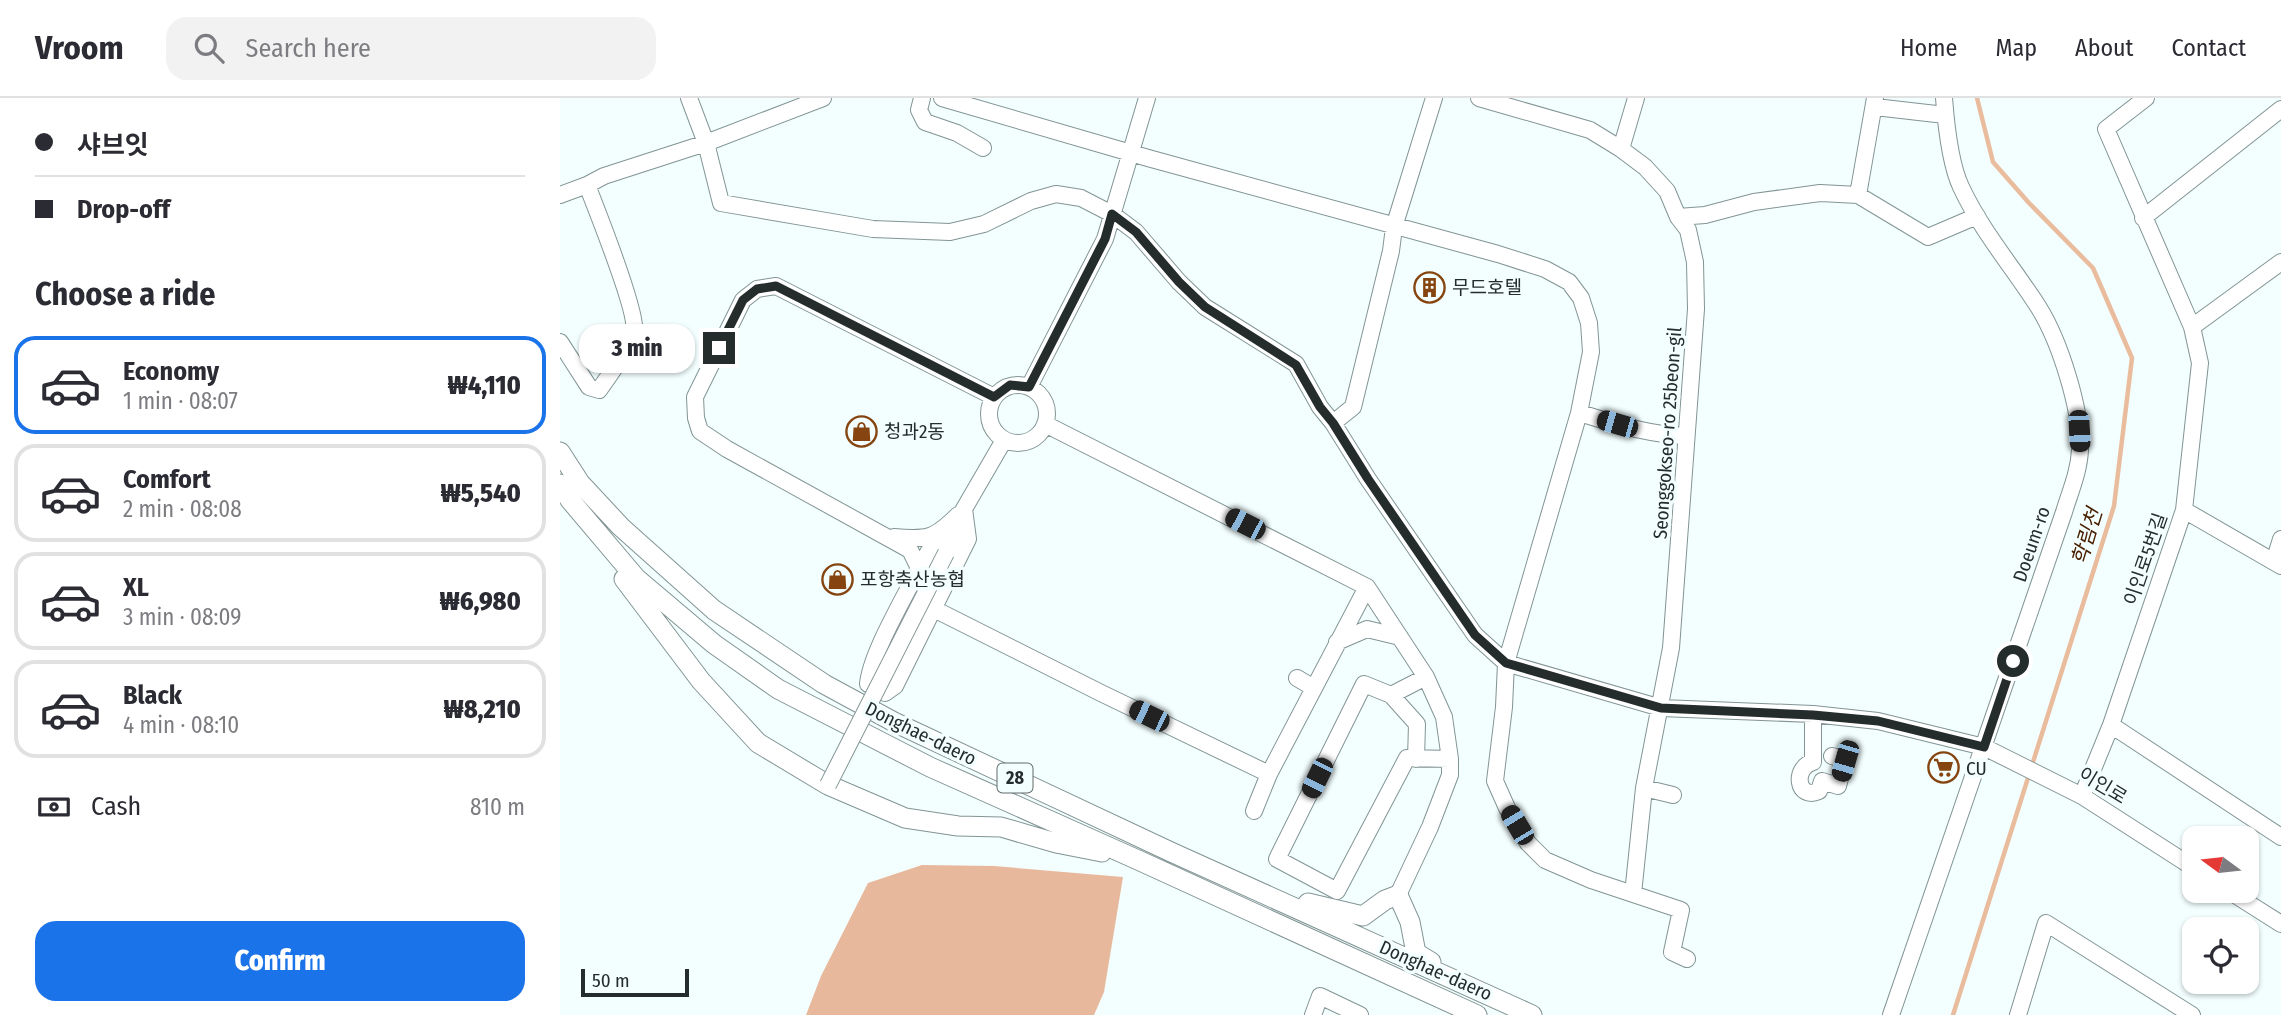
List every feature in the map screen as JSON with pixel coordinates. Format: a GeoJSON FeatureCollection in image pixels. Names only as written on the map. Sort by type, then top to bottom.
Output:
{"type":"FeatureCollection","features":[{"type":"Feature","properties":{"kind":"main road","name":"Donghae-daero"},"geometry":{"type":"LineString","coordinates":[[560,452],[580,483],[621,527],[714,610],[824,684],[894,722],[1171,852],[1532,1015]]}},
{"type":"Feature","properties":{"kind":"main road"},"geometry":{"type":"LineString","coordinates":[[565,492],[632,589],[701,681],[758,743],[828,785],[905,818],[958,826],[1001,827],[1056,843],[1138,860]]}},
{"type":"Feature","properties":{"kind":"main road"},"geometry":{"type":"LineString","coordinates":[[565,492],[636,578],[713,645],[778,689],[930,768],[1477,1015]]}},
{"type":"Feature","properties":{"kind":"main road"},"geometry":{"type":"LineString","coordinates":[[1263,892],[1363,916],[1398,894],[1410,922],[1416,953],[1490,995],[1549,1015]]}},
{"type":"Feature","properties":{"kind":"street"},"geometry":{"type":"LineString","coordinates":[[689,98],[706,143],[722,203],[873,229],[950,232],[984,224],[1031,201],[1056,194],[1081,198],[1112,214],[1136,232],[1179,282],[1205,307],[1296,365],[1320,407],[1475,635],[1506,663]]}},
{"type":"Feature","properties":{"kind":"street"},"geometry":{"type":"LineString","coordinates":[[560,195],[604,176],[706,143],[823,98]]}},
{"type":"Feature","properties":{"kind":"street"},"geometry":{"type":"LineString","coordinates":[[922,98],[919,110],[925,122],[957,133],[983,148]]}},
{"type":"Feature","properties":{"kind":"street"},"geometry":{"type":"LineString","coordinates":[[942,98],[1130,153],[1498,254],[1545,269],[1569,282],[1581,298],[1589,323],[1591,352],[1579,413],[1513,631],[1506,663],[1495,781],[1528,843],[1545,860],[1591,880],[1681,910],[1672,952],[1687,959]]}},
{"type":"Feature","properties":{"kind":"street"},"geometry":{"type":"LineString","coordinates":[[1029,387],[1105,239],[1147,98]]}},
{"type":"Feature","properties":{"kind":"street"},"geometry":{"type":"LineString","coordinates":[[1333,423],[1353,407],[1391,251],[1394,227],[1434,98]]}},
{"type":"Feature","properties":{"kind":"street","name":"Seonggokseo-ro 25beon-gil"},"geometry":{"type":"LineString","coordinates":[[1479,98],[1590,130],[1645,167],[1667,191],[1678,217],[1688,230],[1696,262],[1696,309],[1677,589],[1671,648],[1644,788],[1633,894]]}},
{"type":"Feature","properties":{"kind":"street"},"geometry":{"type":"LineString","coordinates":[[1621,149],[1636,98]]}},
{"type":"Feature","properties":{"kind":"street","name":"Doeum-ro"},"geometry":{"type":"LineString","coordinates":[[1891,1015],[2064,512],[2077,473],[2080,451],[2069,377],[2040,309],[1991,242],[1960,185],[1944,98]]}},
{"type":"Feature","properties":{"kind":"street","name":"이인로5번길"},"geometry":{"type":"LineString","coordinates":[[2082,796],[2111,725],[2184,510],[2200,363],[2192,327],[2106,129],[2146,98]]}},
{"type":"Feature","properties":{"kind":"street"},"geometry":{"type":"LineString","coordinates":[[1858,195],[1875,102],[1945,115]]}},
{"type":"Feature","properties":{"kind":"street"},"geometry":{"type":"LineString","coordinates":[[2143,218],[2281,109]]}},
{"type":"Feature","properties":{"kind":"street"},"geometry":{"type":"LineString","coordinates":[[560,342],[589,387],[599,390],[620,359],[634,329],[630,307],[587,185]]}},
{"type":"Feature","properties":{"kind":"street"},"geometry":{"type":"LineString","coordinates":[[1678,217],[1705,215],[1754,202],[1820,193],[1858,195],[1928,237],[1977,216]]}},
{"type":"Feature","properties":{"kind":"street"},"geometry":{"type":"LineString","coordinates":[[2192,327],[2281,262]]}},
{"type":"Feature","properties":{"kind":"street"},"geometry":{"type":"LineString","coordinates":[[919,568],[910,550],[727,449],[700,431],[695,397],[743,300],[757,289],[776,286],[994,397]]}},
{"type":"Feature","properties":{"kind":"street"},"geometry":{"type":"LineString","coordinates":[[1010,385],[1029,387],[1037,391],[1046,406],[1045,424],[1041,432],[1024,443],[1004,440],[996,434],[988,416],[994,397],[1010,385]]}},
{"type":"Feature","properties":{"kind":"street"},"geometry":{"type":"LineString","coordinates":[[1579,413],[1637,429],[1670,436],[1686,436]]}},
{"type":"Feature","properties":{"kind":"street"},"geometry":{"type":"LineString","coordinates":[[1045,424],[1367,587],[1426,677],[1444,718],[1450,759],[1450,775],[1430,827],[1398,894]]}},
{"type":"Feature","properties":{"kind":"street"},"geometry":{"type":"LineString","coordinates":[[828,785],[946,553],[964,509],[1004,440]]}},
{"type":"Feature","properties":{"kind":"street"},"geometry":{"type":"LineString","coordinates":[[868,684],[869,673],[919,568],[939,534],[964,509]]}},
{"type":"Feature","properties":{"kind":"street"},"geometry":{"type":"LineString","coordinates":[[885,693],[895,685],[968,539],[964,509]]}},
{"type":"Feature","properties":{"kind":"street"},"geometry":{"type":"LineString","coordinates":[[2184,510],[2277,564],[2281,539]]}},
{"type":"Feature","properties":{"kind":"street"},"geometry":{"type":"LineString","coordinates":[[886,537],[916,539],[939,534]]}},
{"type":"Feature","properties":{"kind":"street"},"geometry":{"type":"LineString","coordinates":[[1254,811],[1269,774],[1367,587]]}},
{"type":"Feature","properties":{"kind":"street"},"geometry":{"type":"LineString","coordinates":[[934,609],[1269,774]]}},
{"type":"Feature","properties":{"kind":"street"},"geometry":{"type":"LineString","coordinates":[[1337,642],[1367,629],[1400,637]]}},
{"type":"Feature","properties":{"kind":"street","name":"이인로"},"geometry":{"type":"LineString","coordinates":[[1506,663],[1661,708],[1813,715],[1878,721],[1984,747],[2082,796],[2182,860]]}},
{"type":"Feature","properties":{"kind":"street"},"geometry":{"type":"LineString","coordinates":[[1391,695],[1426,677]]}},
{"type":"Feature","properties":{"kind":"street"},"geometry":{"type":"LineString","coordinates":[[1297,678],[1314,688]]}},
{"type":"Feature","properties":{"kind":"street"},"geometry":{"type":"LineString","coordinates":[[1416,759],[1417,724],[1391,695],[1364,684],[1277,859],[1337,891],[1407,758],[1416,759],[1450,759]]}},
{"type":"Feature","properties":{"kind":"street"},"geometry":{"type":"LineString","coordinates":[[1813,715],[1813,762]]}},
{"type":"Feature","properties":{"kind":"street"},"geometry":{"type":"LineString","coordinates":[[2111,725],[2281,837]]}},
{"type":"Feature","properties":{"kind":"street"},"geometry":{"type":"LineString","coordinates":[[1822,781],[1838,786],[1845,761],[1832,756]]}},
{"type":"Feature","properties":{"kind":"street"},"geometry":{"type":"LineString","coordinates":[[1813,762],[1821,766],[1822,781],[1819,791],[1814,793],[1801,789],[1801,769],[1813,762]]}},
{"type":"Feature","properties":{"kind":"street"},"geometry":{"type":"LineString","coordinates":[[1644,788],[1673,795]]}},
{"type":"Feature","properties":{"kind":"street"},"geometry":{"type":"LineString","coordinates":[[2249,903],[2281,924]]}},
{"type":"Feature","properties":{"kind":"street"},"geometry":{"type":"LineString","coordinates":[[2018,1015],[2046,923],[2192,1015]]}},
{"type":"Feature","properties":{"kind":"street"},"geometry":{"type":"LineString","coordinates":[[1313,1015],[1320,996],[1360,1015]]}},
{"type":"Feature","properties":{"kind":"shaded area"},"geometry":{"type":"Polygon","coordinates":[[[922,865],[994,866],[1123,877],[1104,992],[1094,1015],[806,1015],[821,976],[868,883],[922,865]]]}},
{"type":"Feature","properties":{"kind":"waterway","name":"학림천"},"geometry":{"type":"LineString","coordinates":[[1953,1015],[2114,506],[2132,358],[2093,268],[1993,162],[1977,98]]}},
{"type":"Feature","properties":{"kind":"place","name":"무드호텔"},"geometry":{"type":"Point","coordinates":[1429,287]}},
{"type":"Feature","properties":{"kind":"place","name":"청과2동"},"geometry":{"type":"Point","coordinates":[861,431]}},
{"type":"Feature","properties":{"kind":"place","name":"포항축산농협"},"geometry":{"type":"Point","coordinates":[837,579]}},
{"type":"Feature","properties":{"kind":"place","name":"CU"},"geometry":{"type":"Point","coordinates":[1943,768]}},
{"type":"Feature","properties":{"kind":"route"},"geometry":{"type":"LineString","coordinates":[[719,348],[743,300],[757,289],[776,286],[994,397],[1010,385],[1029,387],[1105,239],[1112,214],[1136,232],[1179,282],[1205,307],[1296,365],[1320,407],[1475,635],[1506,663],[1661,708],[1813,715],[1878,721],[1984,747],[2013,661]]}}]}
